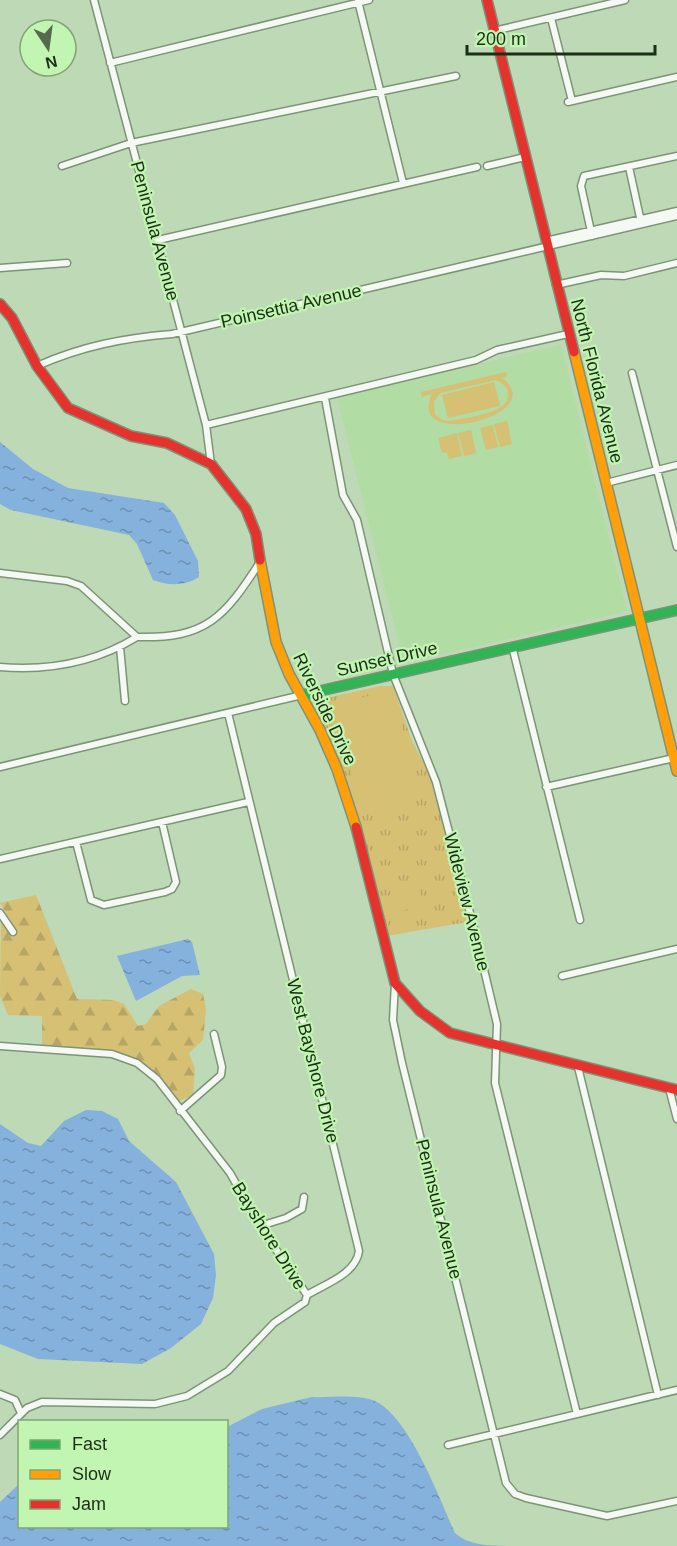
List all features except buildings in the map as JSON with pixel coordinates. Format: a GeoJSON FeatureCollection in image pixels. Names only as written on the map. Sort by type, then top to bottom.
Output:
{"type":"FeatureCollection","features":[{"type":"Feature","properties":{"kind":"street","name":"Peninsula Avenue"},"geometry":{"type":"LineString","coordinates":[[94,0],[206,425],[211,464]]}},
{"type":"Feature","properties":{"kind":"street"},"geometry":{"type":"LineString","coordinates":[[110,63],[369,0]]}},
{"type":"Feature","properties":{"kind":"street","name":"North Florida Avenue"},"geometry":{"type":"LineString","coordinates":[[486,0],[677,770]]}},
{"type":"Feature","properties":{"kind":"street"},"geometry":{"type":"LineString","coordinates":[[494,31],[625,0]]}},
{"type":"Feature","properties":{"kind":"street"},"geometry":{"type":"LineString","coordinates":[[358,1],[403,183]]}},
{"type":"Feature","properties":{"kind":"street"},"geometry":{"type":"LineString","coordinates":[[551,18],[570,102],[677,77]]}},
{"type":"Feature","properties":{"kind":"street"},"geometry":{"type":"LineString","coordinates":[[62,166],[131,143],[456,76]]}},
{"type":"Feature","properties":{"kind":"street"},"geometry":{"type":"LineString","coordinates":[[591,233],[581,186],[584,176],[677,156]]}},
{"type":"Feature","properties":{"kind":"street"},"geometry":{"type":"LineString","coordinates":[[487,166],[525,157]]}},
{"type":"Feature","properties":{"kind":"street"},"geometry":{"type":"LineString","coordinates":[[158,240],[477,166]]}},
{"type":"Feature","properties":{"kind":"street"},"geometry":{"type":"LineString","coordinates":[[628,167],[640,222]]}},
{"type":"Feature","properties":{"kind":"street"},"geometry":{"type":"LineString","coordinates":[[640,222],[677,211]]}},
{"type":"Feature","properties":{"kind":"street"},"geometry":{"type":"LineString","coordinates":[[640,222],[677,216]]}},
{"type":"Feature","properties":{"kind":"street","name":"Poinsettia Avenue"},"geometry":{"type":"LineString","coordinates":[[37,366],[75,350],[99,344],[182,332],[547,247],[591,233],[640,222]]}},
{"type":"Feature","properties":{"kind":"street"},"geometry":{"type":"LineString","coordinates":[[0,268],[67,263]]}},
{"type":"Feature","properties":{"kind":"street"},"geometry":{"type":"LineString","coordinates":[[556,285],[601,275],[624,276],[677,263]]}},
{"type":"Feature","properties":{"kind":"street","name":"Riverside Drive"},"geometry":{"type":"LineString","coordinates":[[0,304],[12,318],[37,366],[68,408],[131,436],[167,443],[211,464],[239,497],[250,517],[276,642],[283,662],[302,695],[337,769],[357,831],[394,983],[430,1022],[450,1033],[495,1047],[673,1089]]}},
{"type":"Feature","properties":{"kind":"street"},"geometry":{"type":"LineString","coordinates":[[206,425],[325,398],[476,360],[497,350],[568,334]]}},
{"type":"Feature","properties":{"kind":"street"},"geometry":{"type":"LineString","coordinates":[[632,373],[677,547]]}},
{"type":"Feature","properties":{"kind":"street","name":"Wideview Avenue"},"geometry":{"type":"LineString","coordinates":[[325,398],[343,495],[357,520],[393,674],[436,782],[497,1024],[495,1083],[577,1414]]}},
{"type":"Feature","properties":{"kind":"street"},"geometry":{"type":"LineString","coordinates":[[606,483],[677,465]]}},
{"type":"Feature","properties":{"kind":"street"},"geometry":{"type":"LineString","coordinates":[[0,667],[27,668],[66,664],[120,647],[137,637],[176,636],[213,621],[225,611],[260,562]]}},
{"type":"Feature","properties":{"kind":"street"},"geometry":{"type":"LineString","coordinates":[[0,573],[67,581],[81,586],[137,637]]}},
{"type":"Feature","properties":{"kind":"street","name":"Sunset Drive"},"geometry":{"type":"LineString","coordinates":[[0,767],[512,645],[677,610]]}},
{"type":"Feature","properties":{"kind":"street"},"geometry":{"type":"LineString","coordinates":[[512,645],[580,920]]}},
{"type":"Feature","properties":{"kind":"street"},"geometry":{"type":"LineString","coordinates":[[120,647],[125,702]]}},
{"type":"Feature","properties":{"kind":"street","name":"West Bayshore Drive"},"geometry":{"type":"LineString","coordinates":[[228,713],[359,1251],[358,1261],[352,1268],[307,1295]]}},
{"type":"Feature","properties":{"kind":"street"},"geometry":{"type":"LineString","coordinates":[[546,787],[674,758]]}},
{"type":"Feature","properties":{"kind":"street"},"geometry":{"type":"LineString","coordinates":[[0,859],[248,802]]}},
{"type":"Feature","properties":{"kind":"street"},"geometry":{"type":"LineString","coordinates":[[76,842],[91,900],[97,904],[104,905],[165,892],[172,889],[176,882],[162,822]]}},
{"type":"Feature","properties":{"kind":"street"},"geometry":{"type":"LineString","coordinates":[[0,913],[12,932]]}},
{"type":"Feature","properties":{"kind":"street"},"geometry":{"type":"LineString","coordinates":[[561,976],[677,949]]}},
{"type":"Feature","properties":{"kind":"street","name":"Peninsula Avenue"},"geometry":{"type":"LineString","coordinates":[[394,983],[393,1020],[400,1052],[506,1483],[515,1494],[526,1498],[607,1516],[677,1501]]}},
{"type":"Feature","properties":{"kind":"street"},"geometry":{"type":"LineString","coordinates":[[180,1111],[221,1075],[222,1067],[214,1034]]}},
{"type":"Feature","properties":{"kind":"street","name":"Bayshore Drive"},"geometry":{"type":"LineString","coordinates":[[0,1046],[125,1057],[152,1074],[230,1173],[260,1226],[307,1295],[306,1302],[274,1323],[228,1371],[201,1390],[155,1404],[42,1402],[21,1413],[0,1435]]}},
{"type":"Feature","properties":{"kind":"street"},"geometry":{"type":"LineString","coordinates":[[578,1067],[658,1395]]}},
{"type":"Feature","properties":{"kind":"street"},"geometry":{"type":"LineString","coordinates":[[673,1089],[677,1119]]}},
{"type":"Feature","properties":{"kind":"street"},"geometry":{"type":"LineString","coordinates":[[260,1226],[286,1218],[302,1209],[304,1197]]}},
{"type":"Feature","properties":{"kind":"street"},"geometry":{"type":"LineString","coordinates":[[448,1445],[677,1390]]}},
{"type":"Feature","properties":{"kind":"street"},"geometry":{"type":"LineString","coordinates":[[0,1394],[15,1400],[21,1413]]}},
{"type":"Feature","properties":{"kind":"shaded area"},"geometry":{"type":"Polygon","coordinates":[[[561,345],[627,611],[404,663],[337,397],[561,345]]]}},
{"type":"Feature","properties":{"kind":"green space"},"geometry":{"type":"Polygon","coordinates":[[[506,372],[507,376],[502,378],[512,392],[509,404],[495,415],[476,422],[455,424],[438,421],[429,411],[432,394],[422,397],[421,392],[506,372]],[[496,380],[440,393],[434,402],[435,414],[442,420],[450,421],[494,411],[501,407],[508,395],[503,384],[496,380]]]}},
{"type":"Feature","properties":{"kind":"green space"},"geometry":{"type":"Polygon","coordinates":[[[494,382],[500,406],[448,418],[442,395],[494,382]]]}},
{"type":"Feature","properties":{"kind":"green space"},"geometry":{"type":"Polygon","coordinates":[[[507,421],[512,444],[500,447],[494,424],[507,421]]]}},
{"type":"Feature","properties":{"kind":"green space"},"geometry":{"type":"Polygon","coordinates":[[[493,425],[498,447],[486,450],[480,428],[493,425]]]}},
{"type":"Feature","properties":{"kind":"green space"},"geometry":{"type":"Polygon","coordinates":[[[471,430],[476,453],[464,456],[458,433],[471,430]]]}},
{"type":"Feature","properties":{"kind":"green space"},"geometry":{"type":"Polygon","coordinates":[[[457,433],[462,456],[449,459],[447,452],[442,453],[438,438],[457,433]]]}},
{"type":"Feature","properties":{"kind":"green space"},"geometry":{"type":"Polygon","coordinates":[[[380,686],[393,686],[412,741],[431,777],[467,922],[386,936],[376,895],[309,702],[380,686]]]}},
{"type":"Feature","properties":{"kind":"green space"},"geometry":{"type":"Polygon","coordinates":[[[390,689],[423,796],[364,814],[331,708],[390,689]]]}},
{"type":"Feature","properties":{"kind":"green space"},"geometry":{"type":"Polygon","coordinates":[[[414,850],[417,873],[407,874],[403,852],[414,850]]]}},
{"type":"Feature","properties":{"kind":"green space"},"geometry":{"type":"Polygon","coordinates":[[[400,853],[404,875],[393,876],[390,854],[400,853]]]}},
{"type":"Feature","properties":{"kind":"green space"},"geometry":{"type":"Polygon","coordinates":[[[419,885],[423,907],[412,908],[409,886],[419,885]]]}},
{"type":"Feature","properties":{"kind":"green space"},"geometry":{"type":"Polygon","coordinates":[[[405,887],[409,909],[399,911],[395,888],[405,887]]]}},
{"type":"Feature","properties":{"kind":"green space"},"geometry":{"type":"Polygon","coordinates":[[[36,895],[77,999],[113,1000],[124,1004],[138,1026],[146,1024],[159,1006],[191,989],[203,994],[206,1010],[203,1040],[189,1053],[195,1069],[193,1095],[177,1102],[147,1068],[119,1053],[103,1049],[42,1046],[42,1016],[8,1015],[0,996],[1,921],[12,937],[17,933],[0,903],[36,895]]]}},
{"type":"Feature","properties":{"kind":"water"},"geometry":{"type":"Polygon","coordinates":[[[0,442],[33,469],[68,488],[164,503],[175,515],[198,561],[199,577],[176,584],[153,580],[137,544],[129,535],[11,510],[0,504],[0,442]]]}},
{"type":"Feature","properties":{"kind":"water"},"geometry":{"type":"Polygon","coordinates":[[[188,939],[192,942],[200,975],[182,976],[136,1001],[117,956],[188,939]]]}},
{"type":"Feature","properties":{"kind":"water"},"geometry":{"type":"Polygon","coordinates":[[[86,1110],[102,1111],[118,1119],[129,1141],[176,1182],[214,1254],[216,1275],[213,1298],[201,1324],[171,1348],[142,1364],[38,1359],[0,1344],[0,1124],[28,1143],[41,1146],[64,1121],[86,1110]]]}},
{"type":"Feature","properties":{"kind":"water"},"geometry":{"type":"Polygon","coordinates":[[[312,1397],[350,1397],[372,1400],[385,1408],[398,1421],[410,1439],[432,1480],[455,1533],[473,1543],[506,1546],[0,1546],[0,1502],[18,1485],[18,1528],[228,1528],[228,1426],[262,1409],[312,1397]]]}},
{"type":"Feature","properties":{"kind":"traffic: fast"},"geometry":{"type":"LineString","coordinates":[[302,695],[677,610]]}},
{"type":"Feature","properties":{"kind":"traffic: slow"},"geometry":{"type":"LineString","coordinates":[[574,352],[677,771]]}},
{"type":"Feature","properties":{"kind":"traffic: slow"},"geometry":{"type":"LineString","coordinates":[[260,560],[276,642],[289,674],[320,730],[337,769],[356,827]]}},
{"type":"Feature","properties":{"kind":"traffic: jam"},"geometry":{"type":"LineString","coordinates":[[487,0],[574,352]]}},
{"type":"Feature","properties":{"kind":"traffic: jam"},"geometry":{"type":"LineString","coordinates":[[0,304],[12,318],[37,366],[68,408],[131,436],[167,443],[211,464],[246,509],[256,534],[260,560]]}},
{"type":"Feature","properties":{"kind":"traffic: jam"},"geometry":{"type":"LineString","coordinates":[[356,827],[395,983],[420,1011],[450,1033],[677,1090]]}}]}
